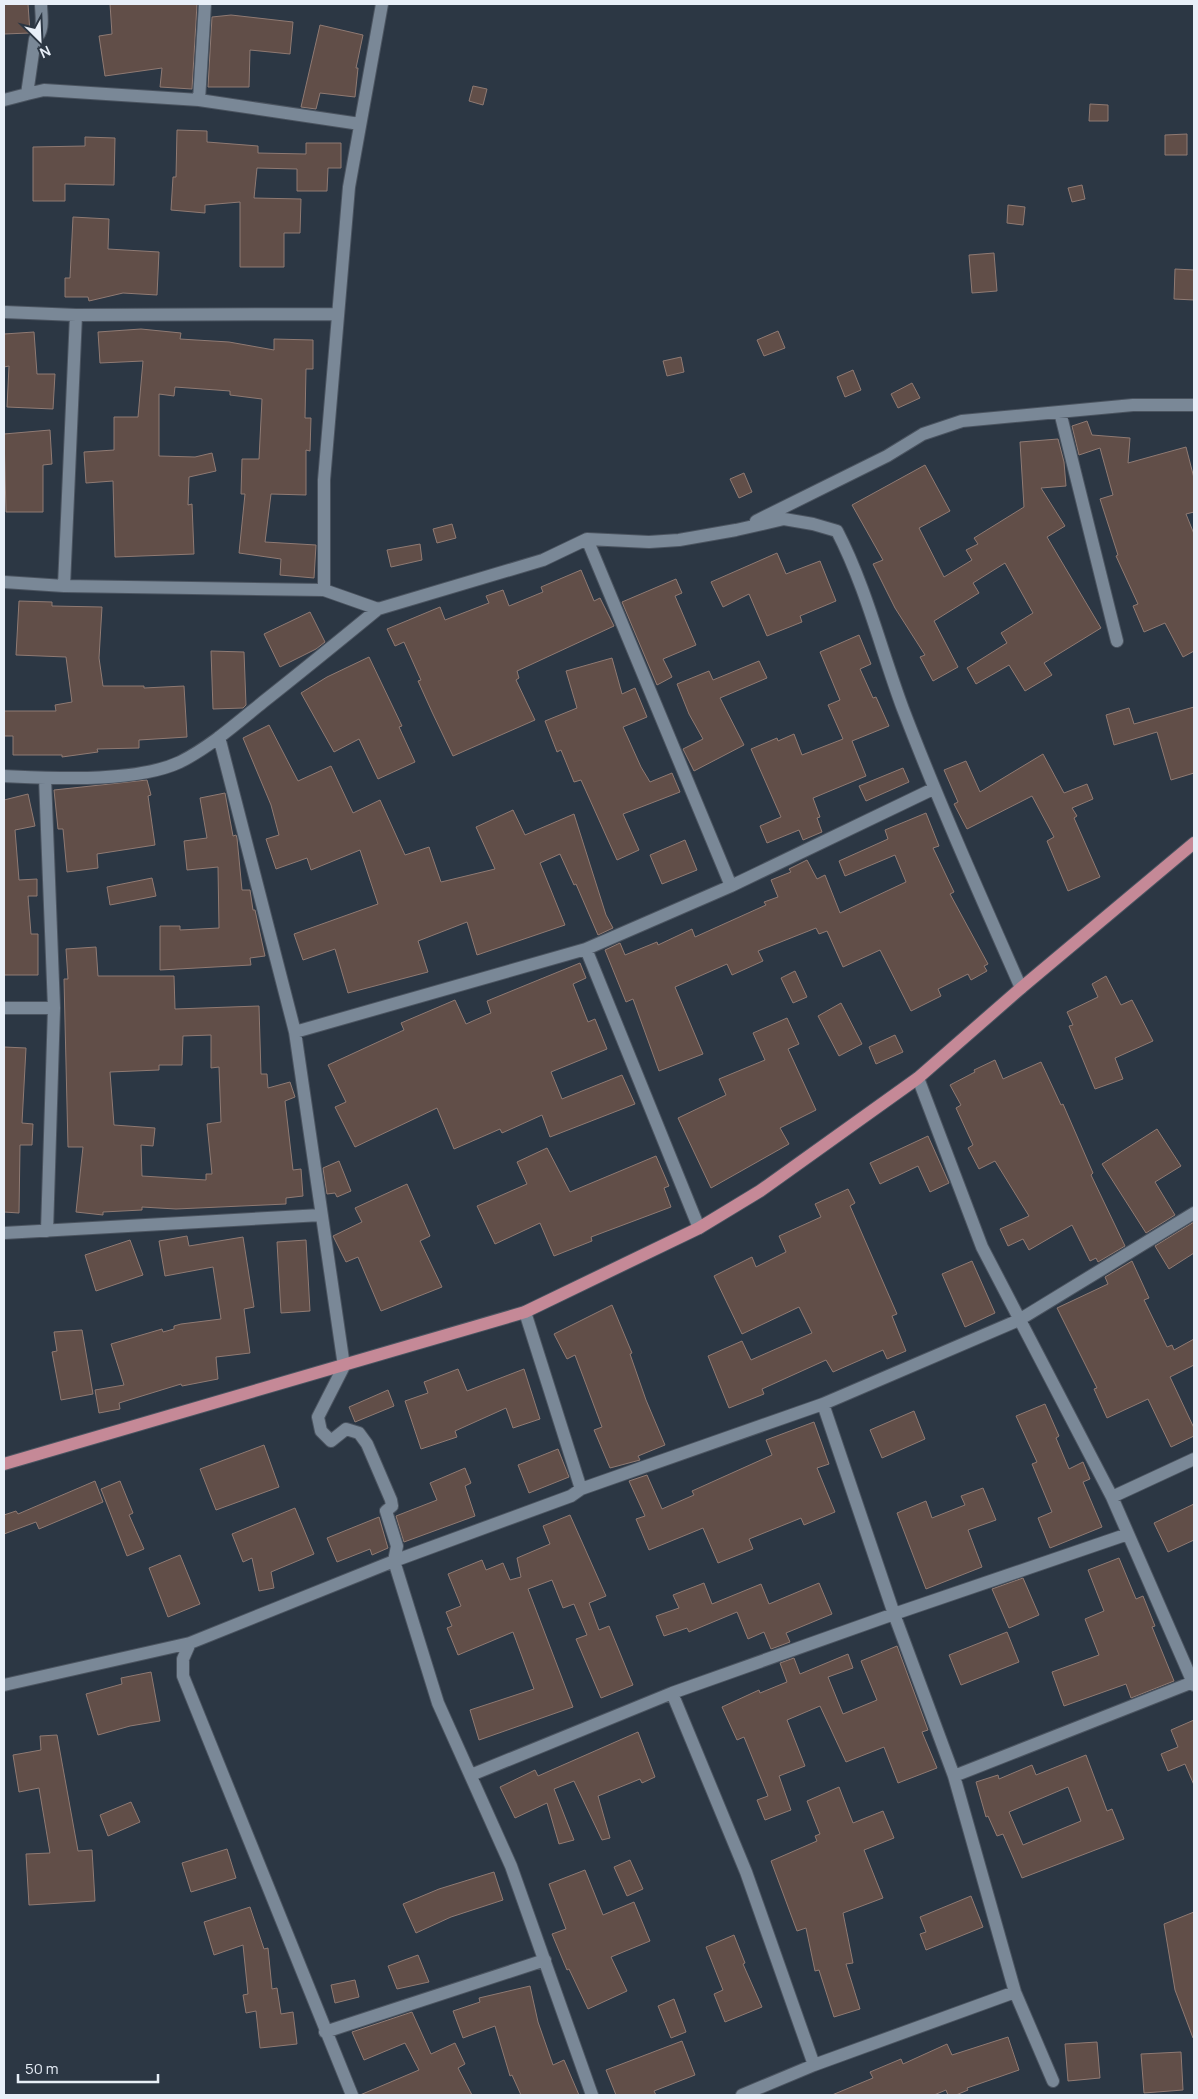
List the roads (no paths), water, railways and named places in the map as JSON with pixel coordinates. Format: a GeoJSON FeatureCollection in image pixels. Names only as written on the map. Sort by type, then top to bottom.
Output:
{"type":"FeatureCollection","features":[{"type":"Feature","properties":{"kind":"main road"},"geometry":{"type":"LineString","coordinates":[[4,1464],[525,1312],[699,1228],[760,1191],[918,1078],[1021,988],[1194,843]]}},
{"type":"Feature","properties":{"kind":"street"},"geometry":{"type":"LineString","coordinates":[[27,94],[36,39],[40,36],[41,30],[40,4]]}},
{"type":"Feature","properties":{"kind":"street"},"geometry":{"type":"LineString","coordinates":[[199,100],[205,4]]}},
{"type":"Feature","properties":{"kind":"street"},"geometry":{"type":"LineString","coordinates":[[324,590],[324,480],[336,314],[349,187],[382,4]]}},
{"type":"Feature","properties":{"kind":"street"},"geometry":{"type":"LineString","coordinates":[[4,100],[44,90],[199,100],[360,124]]}},
{"type":"Feature","properties":{"kind":"street"},"geometry":{"type":"LineString","coordinates":[[4,312],[76,315],[336,314]]}},
{"type":"Feature","properties":{"kind":"street"},"geometry":{"type":"LineString","coordinates":[[64,586],[76,315]]}},
{"type":"Feature","properties":{"kind":"street"},"geometry":{"type":"LineString","coordinates":[[736,530],[887,456],[923,434],[962,422],[1133,405],[1194,405]]}},
{"type":"Feature","properties":{"kind":"street"},"geometry":{"type":"LineString","coordinates":[[1060,412],[1117,641]]}},
{"type":"Feature","properties":{"kind":"street"},"geometry":{"type":"LineString","coordinates":[[4,776],[45,778],[112,776],[148,771],[179,762],[219,738],[378,610],[543,560],[588,539],[649,542],[736,530],[784,519],[813,524],[837,531],[852,560],[887,668],[934,789],[1021,988]]}},
{"type":"Feature","properties":{"kind":"street"},"geometry":{"type":"LineString","coordinates":[[588,539],[731,886]]}},
{"type":"Feature","properties":{"kind":"street"},"geometry":{"type":"LineString","coordinates":[[4,582],[64,586],[324,590],[378,610]]}},
{"type":"Feature","properties":{"kind":"street"},"geometry":{"type":"LineString","coordinates":[[219,738],[294,1032],[322,1215],[344,1366],[318,1417],[321,1431],[331,1441],[346,1428],[359,1433],[367,1444],[391,1500],[392,1506],[386,1511],[397,1546],[394,1561],[438,1703],[511,1866],[592,2095]]}},
{"type":"Feature","properties":{"kind":"street"},"geometry":{"type":"LineString","coordinates":[[45,778],[54,1008],[47,1232]]}},
{"type":"Feature","properties":{"kind":"street"},"geometry":{"type":"LineString","coordinates":[[294,1032],[586,949],[731,886],[934,789]]}},
{"type":"Feature","properties":{"kind":"street"},"geometry":{"type":"LineString","coordinates":[[586,949],[699,1228]]}},
{"type":"Feature","properties":{"kind":"street"},"geometry":{"type":"LineString","coordinates":[[4,1008],[54,1008]]}},
{"type":"Feature","properties":{"kind":"street"},"geometry":{"type":"LineString","coordinates":[[918,1078],[979,1240],[1112,1497],[1194,1684],[954,1776]]}},
{"type":"Feature","properties":{"kind":"street"},"geometry":{"type":"LineString","coordinates":[[4,1685],[190,1644],[394,1561],[571,1496],[581,1488],[823,1404],[1019,1320],[1194,1213]]}},
{"type":"Feature","properties":{"kind":"street"},"geometry":{"type":"LineString","coordinates":[[4,1233],[322,1215]]}},
{"type":"Feature","properties":{"kind":"street"},"geometry":{"type":"LineString","coordinates":[[525,1312],[581,1488]]}},
{"type":"Feature","properties":{"kind":"street"},"geometry":{"type":"LineString","coordinates":[[823,1404],[894,1614],[954,1776],[1016,1992],[1053,2081]]}},
{"type":"Feature","properties":{"kind":"street"},"geometry":{"type":"LineString","coordinates":[[1112,1497],[1194,1459]]}},
{"type":"Feature","properties":{"kind":"street"},"geometry":{"type":"LineString","coordinates":[[471,1775],[672,1693],[894,1614],[1128,1534]]}},
{"type":"Feature","properties":{"kind":"street"},"geometry":{"type":"LineString","coordinates":[[190,1644],[183,1659],[183,1676],[352,2095]]}},
{"type":"Feature","properties":{"kind":"street"},"geometry":{"type":"LineString","coordinates":[[672,1693],[746,1872],[814,2065]]}},
{"type":"Feature","properties":{"kind":"street"},"geometry":{"type":"LineString","coordinates":[[325,2032],[545,1960]]}},
{"type":"Feature","properties":{"kind":"street"},"geometry":{"type":"LineString","coordinates":[[742,2095],[814,2065],[1016,1992]]}}]}
